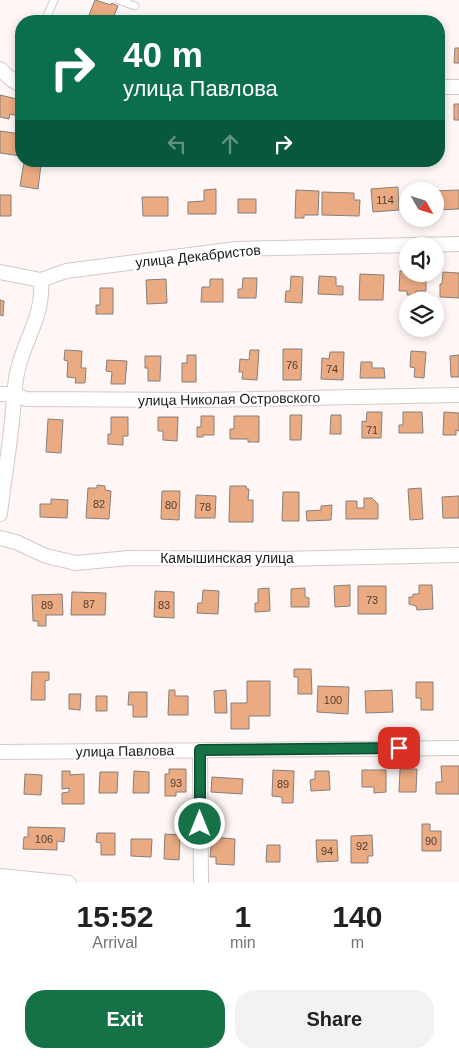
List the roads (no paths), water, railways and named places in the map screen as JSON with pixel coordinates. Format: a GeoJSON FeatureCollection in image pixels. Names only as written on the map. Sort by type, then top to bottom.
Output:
{"type":"FeatureCollection","features":[{"type":"Feature","properties":{"kind":"street"},"geometry":{"type":"LineString","coordinates":[[0,69],[15,81]]}},
{"type":"Feature","properties":{"kind":"street"},"geometry":{"type":"LineString","coordinates":[[445,87],[459,87]]}},
{"type":"Feature","properties":{"kind":"street","name":"улица Декабристов"},"geometry":{"type":"LineString","coordinates":[[40,280],[66,271],[236,249],[459,244]]}},
{"type":"Feature","properties":{"kind":"street"},"geometry":{"type":"LineString","coordinates":[[0,272],[40,280],[42,293],[39,313],[23,352],[16,383],[0,514]]}},
{"type":"Feature","properties":{"kind":"street","name":"улица Николая Островского"},"geometry":{"type":"LineString","coordinates":[[0,394],[15,394],[26,399],[182,400],[459,395]]}},
{"type":"Feature","properties":{"kind":"street","name":"Камышинская улица"},"geometry":{"type":"LineString","coordinates":[[0,538],[16,542],[46,556],[76,563],[129,558],[278,559],[459,555]]}},
{"type":"Feature","properties":{"kind":"street","name":"улица Павлова"},"geometry":{"type":"LineString","coordinates":[[0,752],[459,748]]}},
{"type":"Feature","properties":{"kind":"street"},"geometry":{"type":"LineString","coordinates":[[200,750],[201,883]]}},
{"type":"Feature","properties":{"kind":"street"},"geometry":{"type":"LineString","coordinates":[[0,876],[69,883]]}},
{"type":"Feature","properties":{"kind":"lane"},"geometry":{"type":"LineString","coordinates":[[48,15],[54,0]]}},
{"type":"Feature","properties":{"kind":"lane"},"geometry":{"type":"LineString","coordinates":[[119,0],[135,6]]}}]}
